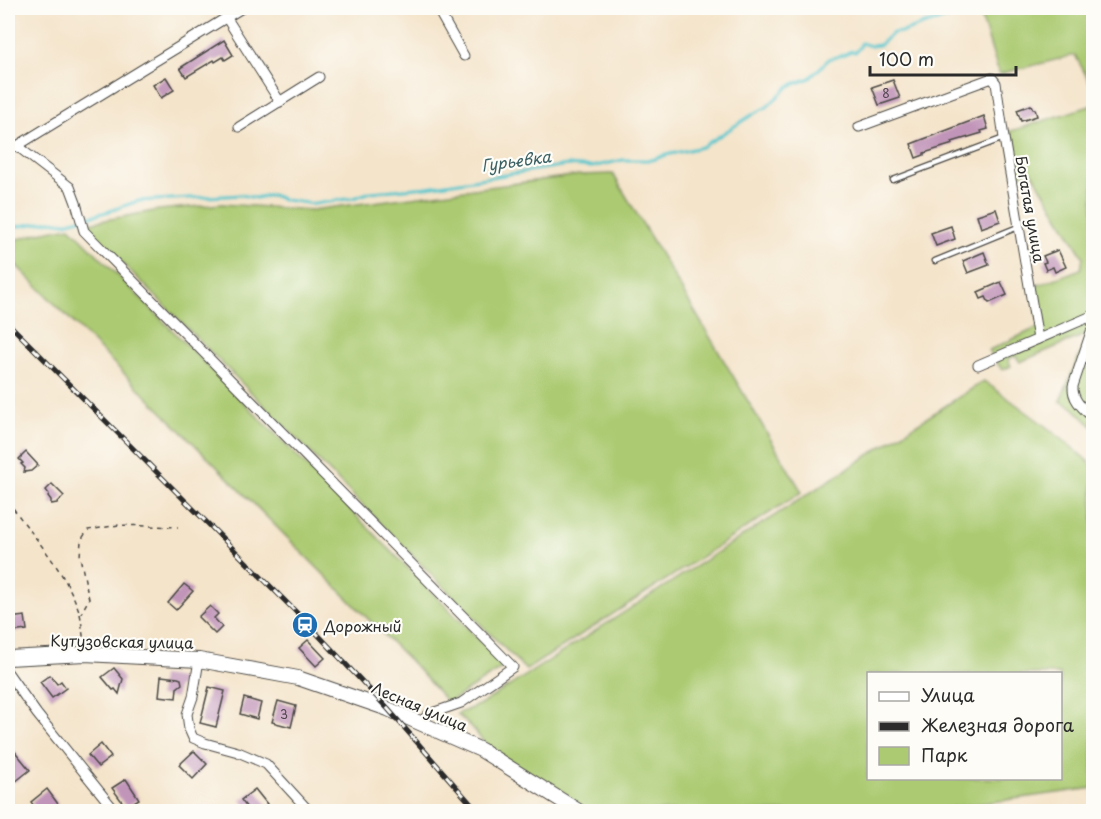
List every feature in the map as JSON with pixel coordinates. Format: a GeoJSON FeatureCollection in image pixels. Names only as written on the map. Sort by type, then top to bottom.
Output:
{"type":"FeatureCollection","features":[{"type":"Feature","properties":{"kind":"street"},"geometry":{"type":"LineString","coordinates":[[242,8],[12,147],[70,188],[84,231],[513,667],[461,703],[429,714],[421,722]]}},
{"type":"Feature","properties":{"kind":"street"},"geometry":{"type":"LineString","coordinates":[[437,8],[464,56]]}},
{"type":"Feature","properties":{"kind":"street"},"geometry":{"type":"LineString","coordinates":[[226,17],[280,102]]}},
{"type":"Feature","properties":{"kind":"street"},"geometry":{"type":"LineString","coordinates":[[239,127],[319,77]]}},
{"type":"Feature","properties":{"kind":"street","name":"Богатая улица"},"geometry":{"type":"LineString","coordinates":[[859,127],[992,78],[996,83],[1038,339]]}},
{"type":"Feature","properties":{"kind":"street"},"geometry":{"type":"LineString","coordinates":[[978,365],[1092,316],[1094,326],[1072,386],[1072,394],[1094,419]]}},
{"type":"Feature","properties":{"kind":"street","name":"Кутузовская улица"},"geometry":{"type":"LineString","coordinates":[[8,658],[85,654],[199,660],[234,667]]}},
{"type":"Feature","properties":{"kind":"street"},"geometry":{"type":"LineString","coordinates":[[199,660],[193,697],[187,714],[193,738],[238,752],[266,764],[310,812]]}},
{"type":"Feature","properties":{"kind":"street","name":"Лесная улица"},"geometry":{"type":"LineString","coordinates":[[234,667],[298,678],[421,722],[481,750],[580,812]]}},
{"type":"Feature","properties":{"kind":"street"},"geometry":{"type":"LineString","coordinates":[[8,673],[37,714],[116,812]]}},
{"type":"Feature","properties":{"kind":"lane"},"geometry":{"type":"LineString","coordinates":[[893,180],[1004,138]]}},
{"type":"Feature","properties":{"kind":"lane"},"geometry":{"type":"LineString","coordinates":[[934,261],[1018,227]]}},
{"type":"Feature","properties":{"kind":"path"},"geometry":{"type":"LineString","coordinates":[[8,501],[26,527],[35,535],[67,583],[80,615],[85,654]]}},
{"type":"Feature","properties":{"kind":"path"},"geometry":{"type":"LineString","coordinates":[[80,615],[88,599],[80,557],[81,540],[88,530],[119,525],[178,527]]}},
{"type":"Feature","properties":{"kind":"green space"},"geometry":{"type":"Polygon","coordinates":[[[1007,8],[1093,8],[1093,88],[1075,55],[999,74],[981,16],[1007,8]]]}},
{"type":"Feature","properties":{"kind":"green space"},"geometry":{"type":"Polygon","coordinates":[[[1093,105],[1093,427],[1072,407],[1060,401],[1089,333],[1020,362],[1016,356],[1008,359],[1011,366],[1002,370],[989,350],[1039,327],[1033,287],[1081,269],[1083,257],[1032,172],[1015,175],[1008,132],[1093,105]]]}},
{"type":"Feature","properties":{"kind":"green space"},"geometry":{"type":"Polygon","coordinates":[[[613,174],[802,492],[526,670],[84,224],[159,210],[222,204],[312,210],[580,175],[613,174]]]}},
{"type":"Feature","properties":{"kind":"green space"},"geometry":{"type":"Polygon","coordinates":[[[70,227],[505,666],[448,703],[414,665],[8,257],[8,242],[70,227]]]}},
{"type":"Feature","properties":{"kind":"green space"},"geometry":{"type":"Polygon","coordinates":[[[984,381],[1054,433],[1093,466],[1093,788],[920,812],[574,811],[494,754],[457,714],[483,703],[984,381]]]}},
{"type":"Feature","properties":{"kind":"building"},"geometry":{"type":"Polygon","coordinates":[[[224,40],[233,55],[225,60],[223,57],[215,62],[214,60],[186,77],[180,68],[224,40]]]}},
{"type":"Feature","properties":{"kind":"building"},"geometry":{"type":"Polygon","coordinates":[[[166,77],[174,90],[161,98],[153,85],[166,77]]]}},
{"type":"Feature","properties":{"kind":"building"},"geometry":{"type":"Polygon","coordinates":[[[893,80],[900,98],[879,105],[872,87],[893,80]]]}},
{"type":"Feature","properties":{"kind":"building"},"geometry":{"type":"Polygon","coordinates":[[[1031,105],[1037,116],[1021,121],[1017,110],[1031,105]]]}},
{"type":"Feature","properties":{"kind":"building"},"geometry":{"type":"Polygon","coordinates":[[[984,116],[988,129],[981,131],[982,133],[952,142],[953,144],[924,153],[916,158],[911,144],[984,116]]]}},
{"type":"Feature","properties":{"kind":"building"},"geometry":{"type":"Polygon","coordinates":[[[996,209],[1000,221],[981,228],[977,215],[996,209]]]}},
{"type":"Feature","properties":{"kind":"building"},"geometry":{"type":"Polygon","coordinates":[[[951,226],[955,239],[936,246],[931,233],[951,226]]]}},
{"type":"Feature","properties":{"kind":"building"},"geometry":{"type":"Polygon","coordinates":[[[1058,250],[1066,267],[1055,272],[1053,267],[1046,270],[1043,256],[1058,250]]]}},
{"type":"Feature","properties":{"kind":"building"},"geometry":{"type":"Polygon","coordinates":[[[984,252],[989,265],[968,273],[963,261],[984,252]]]}},
{"type":"Feature","properties":{"kind":"building"},"geometry":{"type":"Polygon","coordinates":[[[1001,282],[1007,295],[989,303],[986,297],[981,299],[978,292],[1001,282]]]}},
{"type":"Feature","properties":{"kind":"building"},"geometry":{"type":"Polygon","coordinates":[[[26,452],[38,465],[31,471],[24,472],[25,468],[19,459],[26,452]]]}},
{"type":"Feature","properties":{"kind":"building"},"geometry":{"type":"Polygon","coordinates":[[[52,484],[64,496],[57,503],[51,504],[46,490],[52,484]]]}},
{"type":"Feature","properties":{"kind":"building"},"geometry":{"type":"Polygon","coordinates":[[[184,584],[193,591],[176,610],[168,603],[184,584]]]}},
{"type":"Feature","properties":{"kind":"building"},"geometry":{"type":"Polygon","coordinates":[[[210,606],[218,614],[214,618],[222,627],[215,634],[198,617],[210,606]]]}},
{"type":"Feature","properties":{"kind":"building"},"geometry":{"type":"Polygon","coordinates":[[[25,616],[27,630],[10,632],[9,618],[25,616]]]}},
{"type":"Feature","properties":{"kind":"building"},"geometry":{"type":"Polygon","coordinates":[[[308,640],[325,658],[316,666],[299,648],[308,640]]]}},
{"type":"Feature","properties":{"kind":"building"},"geometry":{"type":"Polygon","coordinates":[[[114,668],[123,679],[119,694],[102,677],[114,668]]]}},
{"type":"Feature","properties":{"kind":"building"},"geometry":{"type":"Polygon","coordinates":[[[50,675],[57,684],[61,681],[66,688],[52,698],[40,682],[50,675]]]}},
{"type":"Feature","properties":{"kind":"building"},"geometry":{"type":"Polygon","coordinates":[[[161,676],[181,679],[182,684],[177,688],[176,698],[159,696],[161,676]]]}},
{"type":"Feature","properties":{"kind":"building"},"geometry":{"type":"Polygon","coordinates":[[[209,687],[225,691],[216,727],[200,723],[209,687]]]}},
{"type":"Feature","properties":{"kind":"building"},"geometry":{"type":"Polygon","coordinates":[[[244,698],[261,703],[257,719],[240,714],[244,698]]]}},
{"type":"Feature","properties":{"kind":"building"},"geometry":{"type":"Polygon","coordinates":[[[278,701],[296,706],[291,727],[272,722],[278,701]]]}},
{"type":"Feature","properties":{"kind":"building"},"geometry":{"type":"Polygon","coordinates":[[[8,743],[30,770],[15,782],[8,773],[8,743]]]}},
{"type":"Feature","properties":{"kind":"building"},"geometry":{"type":"Polygon","coordinates":[[[101,744],[111,757],[98,767],[88,755],[101,744]]]}},
{"type":"Feature","properties":{"kind":"building"},"geometry":{"type":"Polygon","coordinates":[[[194,751],[207,764],[193,779],[179,765],[194,751]]]}},
{"type":"Feature","properties":{"kind":"building"},"geometry":{"type":"Polygon","coordinates":[[[126,779],[139,799],[126,807],[112,788],[126,779]]]}},
{"type":"Feature","properties":{"kind":"building"},"geometry":{"type":"Polygon","coordinates":[[[47,789],[58,804],[49,812],[38,812],[31,802],[47,789]]]}},
{"type":"Feature","properties":{"kind":"building"},"geometry":{"type":"Polygon","coordinates":[[[255,789],[267,804],[258,812],[250,812],[241,800],[255,789]]]}},
{"type":"Feature","properties":{"kind":"waterway","name":"Гурьевка"},"geometry":{"type":"LineString","coordinates":[[8,228],[51,221],[65,223],[138,201],[241,195],[256,198],[272,195],[285,200],[314,204],[353,198],[371,192],[427,187],[568,165],[592,167],[623,160],[652,160],[702,147],[767,107],[789,86],[810,78],[829,59],[851,51],[856,52],[861,43],[871,46],[879,45],[893,33],[989,8]]}},
{"type":"Feature","properties":{"kind":"railway"},"geometry":{"type":"LineString","coordinates":[[8,323],[307,623],[388,709],[478,812]]}},
{"type":"Feature","properties":{"kind":"place","name":"Дорожный"},"geometry":{"type":"Point","coordinates":[305,625]}}]}
